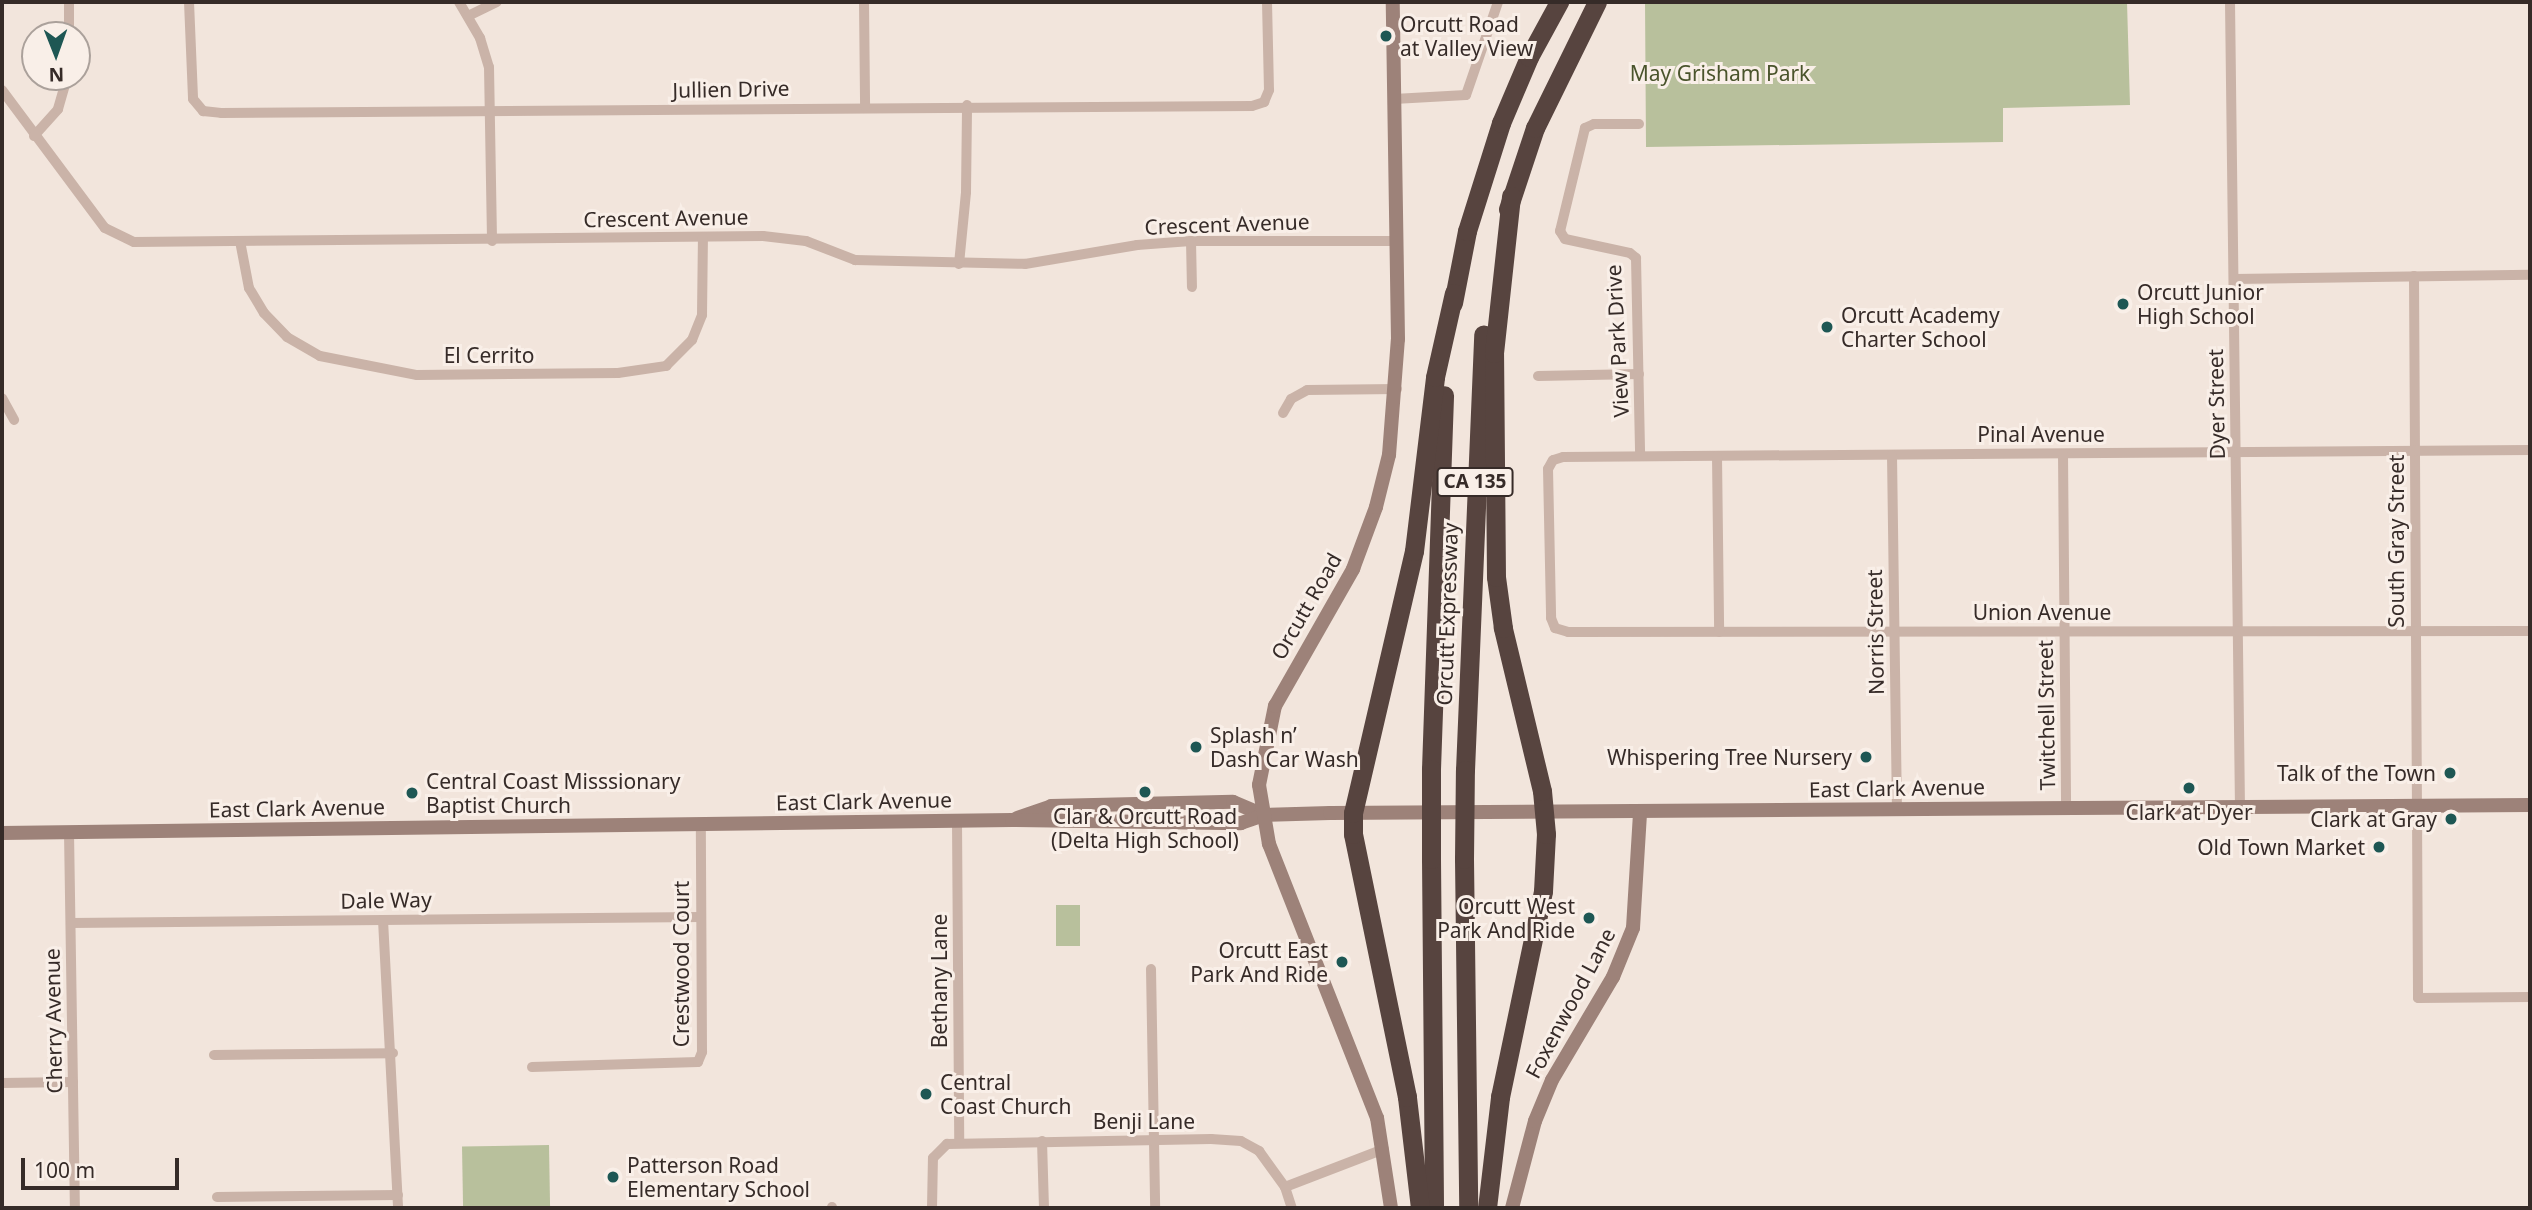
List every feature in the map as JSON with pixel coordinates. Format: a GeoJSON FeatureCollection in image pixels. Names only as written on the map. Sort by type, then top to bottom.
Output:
{"type":"FeatureCollection","features":[{"type":"Feature","properties":{"kind":"highway","name":"Orcutt Expressway"},"geometry":{"type":"LineString","coordinates":[[1434,1208],[1431,769],[1445,377],[1454,293],[1467,231],[1501,123],[1559,2]]}},
{"type":"Feature","properties":{"kind":"highway","name":"Orcutt Expressway"},"geometry":{"type":"LineString","coordinates":[[1468,1208],[1465,771],[1482,344],[1490,285],[1511,196],[1539,117],[1597,2]]}},
{"type":"Feature","properties":{"kind":"highway"},"geometry":{"type":"LineString","coordinates":[[1487,1208],[1500,1097],[1543,891],[1545,812],[1503,628],[1496,577],[1494,353],[1511,196]]}},
{"type":"Feature","properties":{"kind":"highway"},"geometry":{"type":"LineString","coordinates":[[1420,1208],[1407,1097],[1353,834],[1353,813],[1414,551],[1435,377],[1454,293]]}},
{"type":"Feature","properties":{"kind":"main road","name":"Orcutt Road"},"geometry":{"type":"LineString","coordinates":[[1391,1208],[1384,1149],[1366,1084],[1269,844],[1259,785],[1275,706],[1341,592],[1366,538],[1389,455],[1396,389],[1398,241],[1393,2]]}},
{"type":"Feature","properties":{"kind":"main road","name":"East Clark Avenue"},"geometry":{"type":"LineString","coordinates":[[1012,820],[1051,806],[1233,802],[1264,815]]}},
{"type":"Feature","properties":{"kind":"main road","name":"East Clark Avenue"},"geometry":{"type":"LineString","coordinates":[[2,833],[1012,820],[1241,823],[1264,815],[1353,813],[2530,805]]}},
{"type":"Feature","properties":{"kind":"main road","name":"Foxenwood Lane"},"geometry":{"type":"LineString","coordinates":[[1512,1208],[1535,1121],[1552,1080],[1613,977],[1633,928],[1640,812]]}},
{"type":"Feature","properties":{"kind":"street"},"geometry":{"type":"LineString","coordinates":[[69,2],[69,21]]}},
{"type":"Feature","properties":{"kind":"street","name":"Jullien Drive"},"geometry":{"type":"LineString","coordinates":[[189,2],[191,87],[198,108],[221,113],[967,105],[1252,106],[1264,102],[1269,90],[1267,2]]}},
{"type":"Feature","properties":{"kind":"street"},"geometry":{"type":"LineString","coordinates":[[460,2],[489,67],[492,241]]}},
{"type":"Feature","properties":{"kind":"street"},"geometry":{"type":"LineString","coordinates":[[468,16],[497,2]]}},
{"type":"Feature","properties":{"kind":"street"},"geometry":{"type":"LineString","coordinates":[[864,2],[865,106]]}},
{"type":"Feature","properties":{"kind":"street"},"geometry":{"type":"LineString","coordinates":[[1394,99],[1466,95],[1497,2]]}},
{"type":"Feature","properties":{"kind":"street","name":"Dyer Street"},"geometry":{"type":"LineString","coordinates":[[2230,2],[2240,807]]}},
{"type":"Feature","properties":{"kind":"street","name":"Crescent Avenue"},"geometry":{"type":"LineString","coordinates":[[2,90],[105,228],[116,236],[134,242],[492,241],[763,236],[806,241],[855,260],[1025,264],[1137,245],[1191,242],[1398,241]]}},
{"type":"Feature","properties":{"kind":"street"},"geometry":{"type":"LineString","coordinates":[[34,136],[58,109],[63,91]]}},
{"type":"Feature","properties":{"kind":"street"},"geometry":{"type":"LineString","coordinates":[[958,264],[966,192],[967,105]]}},
{"type":"Feature","properties":{"kind":"street","name":"View Park Drive"},"geometry":{"type":"LineString","coordinates":[[1639,124],[1594,124],[1585,128],[1560,231],[1565,239],[1630,253],[1636,258],[1640,456]]}},
{"type":"Feature","properties":{"kind":"street","name":"El Cerrito"},"geometry":{"type":"LineString","coordinates":[[240,241],[249,288],[264,313],[287,337],[320,356],[417,375],[605,373],[666,366],[692,340],[702,315],[703,237]]}},
{"type":"Feature","properties":{"kind":"street"},"geometry":{"type":"LineString","coordinates":[[1191,242],[1192,287]]}},
{"type":"Feature","properties":{"kind":"street"},"geometry":{"type":"LineString","coordinates":[[2234,279],[2530,275]]}},
{"type":"Feature","properties":{"kind":"street","name":"South Gray Street"},"geometry":{"type":"LineString","coordinates":[[2414,276],[2418,998],[2530,997]]}},
{"type":"Feature","properties":{"kind":"street"},"geometry":{"type":"LineString","coordinates":[[1538,376],[1639,374]]}},
{"type":"Feature","properties":{"kind":"street"},"geometry":{"type":"LineString","coordinates":[[1283,413],[1290,399],[1307,390],[1396,389]]}},
{"type":"Feature","properties":{"kind":"street"},"geometry":{"type":"LineString","coordinates":[[2,398],[14,420]]}},
{"type":"Feature","properties":{"kind":"street","name":"Pinal Avenue"},"geometry":{"type":"LineString","coordinates":[[1555,628],[1549,587],[1548,469],[1553,460],[1640,456],[2530,450]]}},
{"type":"Feature","properties":{"kind":"street","name":"Twitchell Street"},"geometry":{"type":"LineString","coordinates":[[2063,453],[2066,807]]}},
{"type":"Feature","properties":{"kind":"street","name":"Norris Street"},"geometry":{"type":"LineString","coordinates":[[1892,455],[1897,808]]}},
{"type":"Feature","properties":{"kind":"street"},"geometry":{"type":"LineString","coordinates":[[1717,456],[1719,632]]}},
{"type":"Feature","properties":{"kind":"street","name":"Union Avenue"},"geometry":{"type":"LineString","coordinates":[[1555,628],[1568,632],[2530,631]]}},
{"type":"Feature","properties":{"kind":"street","name":"Bethany Lane"},"geometry":{"type":"LineString","coordinates":[[957,821],[959,1142]]}},
{"type":"Feature","properties":{"kind":"street","name":"Crestwood Court"},"geometry":{"type":"LineString","coordinates":[[532,1067],[698,1062],[702,1052],[701,824]]}},
{"type":"Feature","properties":{"kind":"street","name":"Cherry Avenue"},"geometry":{"type":"LineString","coordinates":[[69,832],[75,1208]]}},
{"type":"Feature","properties":{"kind":"street","name":"Dale Way"},"geometry":{"type":"LineString","coordinates":[[71,923],[701,917]]}},
{"type":"Feature","properties":{"kind":"street"},"geometry":{"type":"LineString","coordinates":[[383,920],[393,1053],[398,1208]]}},
{"type":"Feature","properties":{"kind":"street"},"geometry":{"type":"LineString","coordinates":[[1151,969],[1155,1208]]}},
{"type":"Feature","properties":{"kind":"street"},"geometry":{"type":"LineString","coordinates":[[214,1055],[393,1053]]}},
{"type":"Feature","properties":{"kind":"street"},"geometry":{"type":"LineString","coordinates":[[2,1083],[73,1082]]}},
{"type":"Feature","properties":{"kind":"street","name":"Benji Lane"},"geometry":{"type":"LineString","coordinates":[[959,1142],[1154,1139],[1241,1142],[1259,1151],[1285,1187],[1292,1208]]}},
{"type":"Feature","properties":{"kind":"street"},"geometry":{"type":"LineString","coordinates":[[1042,1141],[1044,1208]]}},
{"type":"Feature","properties":{"kind":"street"},"geometry":{"type":"LineString","coordinates":[[932,1208],[933,1158],[947,1144],[959,1142]]}},
{"type":"Feature","properties":{"kind":"street"},"geometry":{"type":"LineString","coordinates":[[1285,1187],[1384,1149]]}},
{"type":"Feature","properties":{"kind":"street"},"geometry":{"type":"LineString","coordinates":[[218,1197],[398,1195]]}},
{"type":"Feature","properties":{"kind":"green space","name":"May Grisham Park"},"geometry":{"type":"Polygon","coordinates":[[[1645,2],[2127,2],[2130,105],[2003,108],[2003,142],[1646,147],[1645,2]]]}},
{"type":"Feature","properties":{"kind":"green space"},"geometry":{"type":"Polygon","coordinates":[[[1056,905],[1080,905],[1080,946],[1056,946],[1056,905]]]}},
{"type":"Feature","properties":{"kind":"green space"},"geometry":{"type":"Polygon","coordinates":[[[549,1145],[550,1208],[463,1208],[462,1147],[549,1145]]]}},
{"type":"Feature","properties":{"kind":"place","name":"Orcutt Road at Valley View"},"geometry":{"type":"Point","coordinates":[1386,36]}},
{"type":"Feature","properties":{"kind":"place","name":"Orcutt Junior High School"},"geometry":{"type":"Point","coordinates":[2123,304]}},
{"type":"Feature","properties":{"kind":"place","name":"Orcutt Academy Charter School"},"geometry":{"type":"Point","coordinates":[1827,327]}},
{"type":"Feature","properties":{"kind":"place","name":"Splash n’ Dash Car Wash"},"geometry":{"type":"Point","coordinates":[1196,747]}},
{"type":"Feature","properties":{"kind":"place","name":"Whispering Tree Nursery"},"geometry":{"type":"Point","coordinates":[1866,757]}},
{"type":"Feature","properties":{"kind":"place","name":"Talk of the Town"},"geometry":{"type":"Point","coordinates":[2450,773]}},
{"type":"Feature","properties":{"kind":"place","name":"Clark at Dyer"},"geometry":{"type":"Point","coordinates":[2189,788]}},
{"type":"Feature","properties":{"kind":"place","name":"Clar & Orcutt Road (Delta High School)"},"geometry":{"type":"Point","coordinates":[1145,792]}},
{"type":"Feature","properties":{"kind":"place","name":"Central Coast Misssionary Baptist Church"},"geometry":{"type":"Point","coordinates":[412,793]}},
{"type":"Feature","properties":{"kind":"place","name":"Clark at Gray"},"geometry":{"type":"Point","coordinates":[2451,819]}},
{"type":"Feature","properties":{"kind":"place","name":"Old Town Market"},"geometry":{"type":"Point","coordinates":[2379,847]}},
{"type":"Feature","properties":{"kind":"place","name":"Orcutt West Park And Ride"},"geometry":{"type":"Point","coordinates":[1589,918]}},
{"type":"Feature","properties":{"kind":"place","name":"Orcutt East Park And Ride"},"geometry":{"type":"Point","coordinates":[1342,962]}},
{"type":"Feature","properties":{"kind":"place","name":"Central Coast Church"},"geometry":{"type":"Point","coordinates":[926,1094]}},
{"type":"Feature","properties":{"kind":"place","name":"Patterson Road Elementary School"},"geometry":{"type":"Point","coordinates":[613,1177]}}]}
